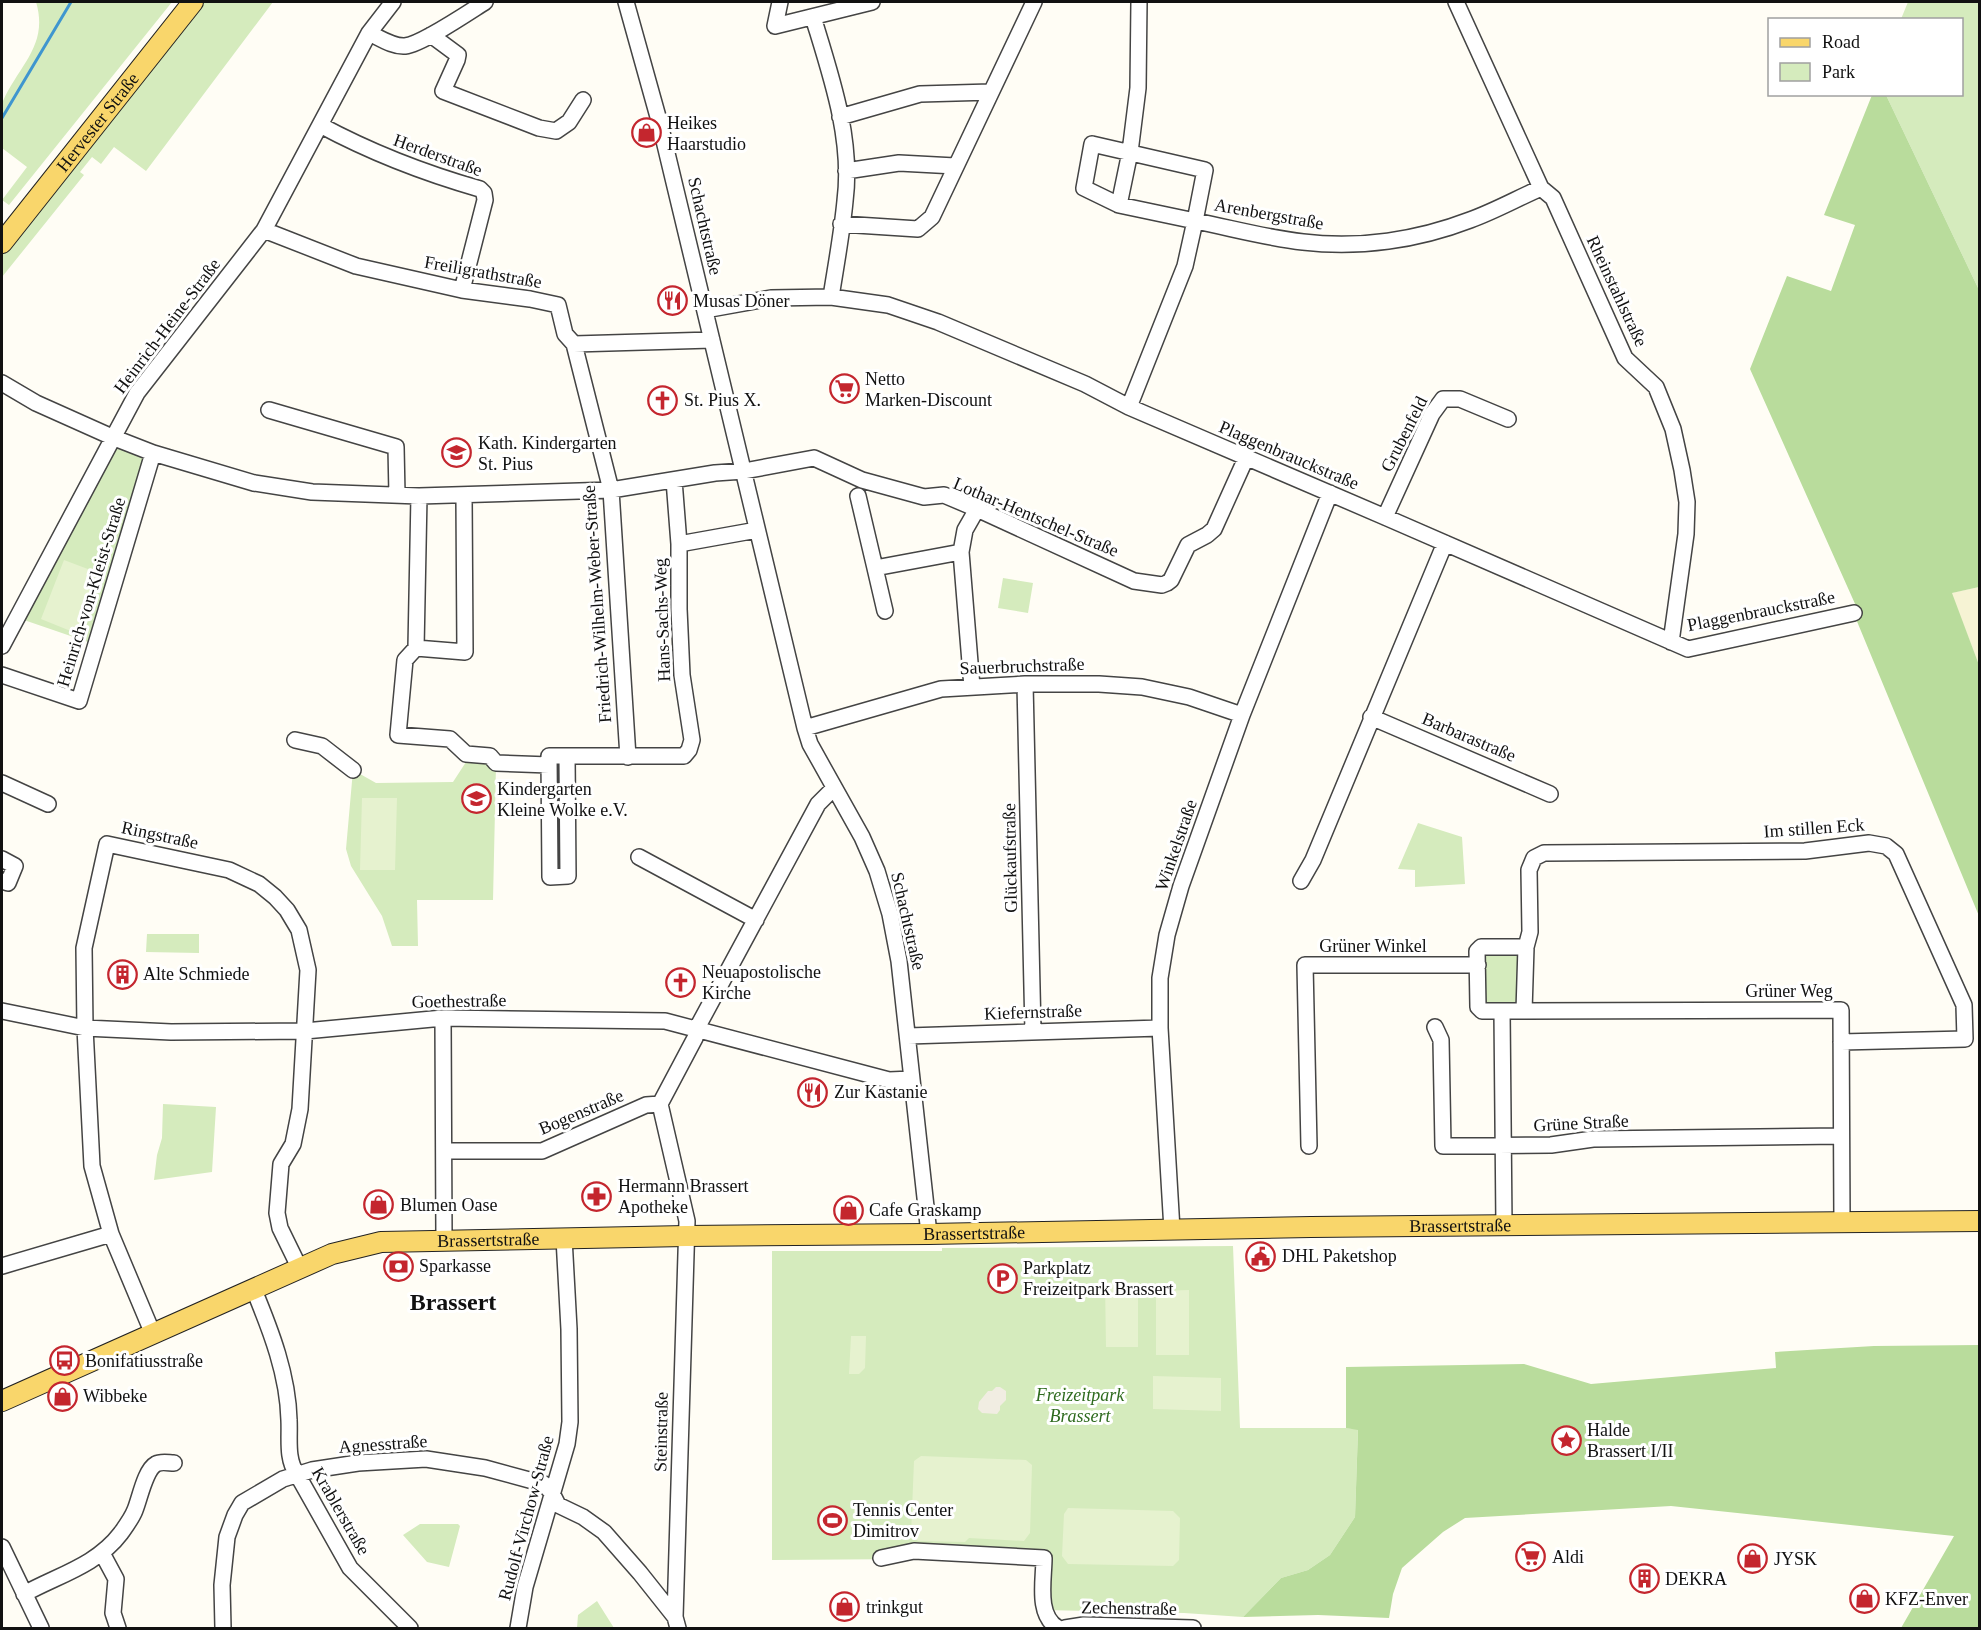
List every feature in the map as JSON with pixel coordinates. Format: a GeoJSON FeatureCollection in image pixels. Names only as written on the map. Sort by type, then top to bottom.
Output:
{"type":"FeatureCollection","features":[{"type":"Feature","properties":{"kind":"main road","name":"Hervester Straße"},"geometry":{"type":"LineString","coordinates":[[2,243],[193,2]]}},
{"type":"Feature","properties":{"kind":"main road","name":"Brassertstraße"},"geometry":{"type":"LineString","coordinates":[[2,1401],[332,1254],[381,1242],[686,1236],[1980,1221]]}},
{"type":"Feature","properties":{"kind":"street","name":"Heinrich-Heine-Straße"},"geometry":{"type":"LineString","coordinates":[[2,646],[137,393],[264,230],[369,33],[393,2]]}},
{"type":"Feature","properties":{"kind":"street"},"geometry":{"type":"LineString","coordinates":[[369,33],[386,42],[403,46],[417,43],[485,2]]}},
{"type":"Feature","properties":{"kind":"street","name":"Schachtstraße"},"geometry":{"type":"LineString","coordinates":[[626,2],[660,124],[804,728],[810,744],[862,837],[878,872],[890,914],[899,962],[929,1234]]}},
{"type":"Feature","properties":{"kind":"street"},"geometry":{"type":"LineString","coordinates":[[780,2],[775,26],[872,2]]}},
{"type":"Feature","properties":{"kind":"street"},"geometry":{"type":"LineString","coordinates":[[841,224],[918,229],[933,217],[1034,2]]}},
{"type":"Feature","properties":{"kind":"street"},"geometry":{"type":"LineString","coordinates":[[1119,206],[1130,152],[1138,88],[1139,2]]}},
{"type":"Feature","properties":{"kind":"street","name":"Rheinstahlstraße"},"geometry":{"type":"LineString","coordinates":[[1454,2],[1541,188],[1553,198],[1625,358],[1656,387],[1673,429],[1687,502],[1686,534],[1671,642]]}},
{"type":"Feature","properties":{"kind":"street"},"geometry":{"type":"LineString","coordinates":[[813,17],[837,94],[846,171],[846,200],[831,297]]}},
{"type":"Feature","properties":{"kind":"street"},"geometry":{"type":"LineString","coordinates":[[431,34],[458,55],[443,91],[538,128],[556,131],[569,122],[583,100]]}},
{"type":"Feature","properties":{"kind":"street"},"geometry":{"type":"LineString","coordinates":[[840,117],[920,94],[991,92]]}},
{"type":"Feature","properties":{"kind":"street","name":"Herderstraße"},"geometry":{"type":"LineString","coordinates":[[320,125],[396,162],[480,189],[484,193],[485,200],[462,290]]}},
{"type":"Feature","properties":{"kind":"street","name":"Arenbergstraße"},"geometry":{"type":"LineString","coordinates":[[1129,407],[1185,266],[1195,221],[1205,170],[1092,144],[1084,188],[1119,206],[1195,221],[1302,242],[1338,245],[1376,243],[1411,237],[1470,220],[1541,188]]}},
{"type":"Feature","properties":{"kind":"street"},"geometry":{"type":"LineString","coordinates":[[846,171],[900,163],[956,166]]}},
{"type":"Feature","properties":{"kind":"street","name":"Freiligrathstraße"},"geometry":{"type":"LineString","coordinates":[[264,230],[356,266],[462,290],[558,305],[566,334],[574,344]]}},
{"type":"Feature","properties":{"kind":"street","name":"Plaggenbrauckstraße"},"geometry":{"type":"LineString","coordinates":[[705,310],[771,298],[831,297],[888,305],[938,322],[1085,384],[1129,407],[1688,649],[1854,613]]}},
{"type":"Feature","properties":{"kind":"street"},"geometry":{"type":"LineString","coordinates":[[574,344],[712,340]]}},
{"type":"Feature","properties":{"kind":"street","name":"Friedrich-Wilhelm-Weber-Straße"},"geometry":{"type":"LineString","coordinates":[[574,344],[611,490],[628,757]]}},
{"type":"Feature","properties":{"kind":"street","name":"Lothar-Hentschel-Straße"},"geometry":{"type":"LineString","coordinates":[[2,382],[36,403],[153,453],[254,483],[312,492],[419,496],[611,490],[715,473],[744,471],[814,458],[862,480],[924,497],[944,495],[1134,581],[1162,585],[1171,580],[1188,545],[1210,532],[1246,458]]}},
{"type":"Feature","properties":{"kind":"street","name":"Grubenfeld"},"geometry":{"type":"LineString","coordinates":[[1385,517],[1432,414],[1443,399],[1460,399],[1508,419]]}},
{"type":"Feature","properties":{"kind":"street"},"geometry":{"type":"LineString","coordinates":[[269,410],[396,447],[397,495]]}},
{"type":"Feature","properties":{"kind":"street","name":"Heinrich-von-Kleist-Straße"},"geometry":{"type":"LineString","coordinates":[[2,675],[79,701],[153,453]]}},
{"type":"Feature","properties":{"kind":"street","name":"Hans-Sachs-Weg"},"geometry":{"type":"LineString","coordinates":[[628,757],[684,756],[690,750],[692,740],[682,675],[679,544],[674,480]]}},
{"type":"Feature","properties":{"kind":"street","name":"Winkelstraße"},"geometry":{"type":"LineString","coordinates":[[1172,1230],[1160,1028],[1160,978],[1167,934],[1181,886],[1242,715],[1330,493]]}},
{"type":"Feature","properties":{"kind":"street"},"geometry":{"type":"LineString","coordinates":[[416,648],[465,652],[464,495]]}},
{"type":"Feature","properties":{"kind":"street"},"geometry":{"type":"LineString","coordinates":[[419,496],[416,648],[405,660],[398,735],[450,739],[466,754],[490,756],[496,763],[549,760],[567,756],[628,757]]}},
{"type":"Feature","properties":{"kind":"street"},"geometry":{"type":"LineString","coordinates":[[858,496],[885,611]]}},
{"type":"Feature","properties":{"kind":"street"},"geometry":{"type":"LineString","coordinates":[[972,687],[961,552],[965,530],[977,509]]}},
{"type":"Feature","properties":{"kind":"street"},"geometry":{"type":"LineString","coordinates":[[679,544],[757,530]]}},
{"type":"Feature","properties":{"kind":"street"},"geometry":{"type":"LineString","coordinates":[[1301,880],[1320,862],[1371,717],[1445,543]]}},
{"type":"Feature","properties":{"kind":"street"},"geometry":{"type":"LineString","coordinates":[[875,568],[961,552]]}},
{"type":"Feature","properties":{"kind":"street","name":"Sauerbruchstraße"},"geometry":{"type":"LineString","coordinates":[[804,728],[942,689],[1025,684],[1099,684],[1142,687],[1189,697],[1242,715]]}},
{"type":"Feature","properties":{"kind":"street","name":"Glückaufstraße"},"geometry":{"type":"LineString","coordinates":[[1025,684],[1033,1031]]}},
{"type":"Feature","properties":{"kind":"street","name":"Barbarastraße"},"geometry":{"type":"LineString","coordinates":[[1371,717],[1550,794]]}},
{"type":"Feature","properties":{"kind":"street"},"geometry":{"type":"LineString","coordinates":[[296,740],[322,746],[353,770]]}},
{"type":"Feature","properties":{"kind":"street"},"geometry":{"type":"LineString","coordinates":[[549,760],[550,877],[568,876],[567,756]]}},
{"type":"Feature","properties":{"kind":"street"},"geometry":{"type":"LineString","coordinates":[[2,783],[48,804]]}},
{"type":"Feature","properties":{"kind":"street"},"geometry":{"type":"LineString","coordinates":[[686,1236],[687,1221],[660,1104],[695,1038],[697,1028],[818,804],[834,788]]}},
{"type":"Feature","properties":{"kind":"street","name":"Im stillen Eck"},"geometry":{"type":"LineString","coordinates":[[1526,947],[1530,932],[1529,870],[1534,858],[1544,853],[1805,851],[1878,843],[1896,854],[1964,1005],[1965,1039],[1841,1041]]}},
{"type":"Feature","properties":{"kind":"street","name":"Ringstraße"},"geometry":{"type":"LineString","coordinates":[[153,1334],[111,1234],[92,1166],[85,1028],[84,948],[107,844],[229,870],[259,884],[275,897],[287,910],[299,930],[308,970],[300,1109],[293,1144],[281,1164],[277,1213],[280,1228],[300,1269]]}},
{"type":"Feature","properties":{"kind":"street"},"geometry":{"type":"LineString","coordinates":[[639,857],[756,920]]}},
{"type":"Feature","properties":{"kind":"street"},"geometry":{"type":"LineString","coordinates":[[2,860],[15,866],[8,883],[2,882]]}},
{"type":"Feature","properties":{"kind":"street"},"geometry":{"type":"LineString","coordinates":[[1478,965],[1477,951],[1481,947],[1526,947],[1524,1011]]}},
{"type":"Feature","properties":{"kind":"street","name":"Grüner Winkel"},"geometry":{"type":"LineString","coordinates":[[1309,1146],[1305,965],[1478,965]]}},
{"type":"Feature","properties":{"kind":"street","name":"Grüner Weg"},"geometry":{"type":"LineString","coordinates":[[1478,965],[1478,1007],[1482,1011],[1841,1010],[1842,1223]]}},
{"type":"Feature","properties":{"kind":"street","name":"Goethestraße"},"geometry":{"type":"LineString","coordinates":[[2,1011],[85,1028],[171,1032],[306,1031],[443,1018],[666,1021],[889,1080],[912,1079]]}},
{"type":"Feature","properties":{"kind":"street"},"geometry":{"type":"LineString","coordinates":[[1502,1011],[1504,1226]]}},
{"type":"Feature","properties":{"kind":"street"},"geometry":{"type":"LineString","coordinates":[[443,1018],[444,1240]]}},
{"type":"Feature","properties":{"kind":"street","name":"Grüne Straße"},"geometry":{"type":"LineString","coordinates":[[1435,1027],[1441,1040],[1443,1146],[1551,1145],[1593,1139],[1841,1136]]}},
{"type":"Feature","properties":{"kind":"street","name":"Kiefernstraße"},"geometry":{"type":"LineString","coordinates":[[908,1036],[1160,1028]]}},
{"type":"Feature","properties":{"kind":"street","name":"Bogenstraße"},"geometry":{"type":"LineString","coordinates":[[444,1151],[542,1151],[646,1105],[660,1104]]}},
{"type":"Feature","properties":{"kind":"street"},"geometry":{"type":"LineString","coordinates":[[2,1266],[111,1234]]}},
{"type":"Feature","properties":{"kind":"street","name":"Steinstraße"},"geometry":{"type":"LineString","coordinates":[[676,1623],[686,1236]]}},
{"type":"Feature","properties":{"kind":"street","name":"Rudolf-Virchow-Straße"},"geometry":{"type":"LineString","coordinates":[[518,1629],[525,1587],[567,1444],[570,1422],[569,1329],[564,1238]]}},
{"type":"Feature","properties":{"kind":"street","name":"Krablerstraße"},"geometry":{"type":"LineString","coordinates":[[254,1290],[273,1337],[282,1371],[289,1405],[290,1464],[350,1568],[407,1628]]}},
{"type":"Feature","properties":{"kind":"street","name":"Agnesstraße"},"geometry":{"type":"LineString","coordinates":[[223,1629],[222,1585],[227,1537],[242,1503],[283,1479],[297,1474],[358,1463],[426,1459],[485,1468],[544,1484],[558,1505],[583,1517],[604,1532],[640,1573],[676,1623]]}},
{"type":"Feature","properties":{"kind":"street"},"geometry":{"type":"LineString","coordinates":[[24,1594],[82,1567],[102,1553],[120,1534],[134,1512],[147,1475],[153,1466],[158,1463],[174,1463]]}},
{"type":"Feature","properties":{"kind":"street"},"geometry":{"type":"LineString","coordinates":[[2,1547],[6,1569],[24,1594],[41,1629]]}},
{"type":"Feature","properties":{"kind":"street"},"geometry":{"type":"LineString","coordinates":[[881,1558],[914,1551],[1044,1558],[1043,1610],[1051,1624],[1058,1629]]}},
{"type":"Feature","properties":{"kind":"street"},"geometry":{"type":"LineString","coordinates":[[102,1553],[116,1579],[113,1613],[118,1629]]}},
{"type":"Feature","properties":{"kind":"street","name":"Zechenstraße"},"geometry":{"type":"LineString","coordinates":[[1065,1629],[1084,1625],[1193,1629]]}},
{"type":"Feature","properties":{"kind":"shaded area"},"geometry":{"type":"Polygon","coordinates":[[[1979,587],[1979,665],[1951,593],[1979,587]]]}},
{"type":"Feature","properties":{"kind":"shaded area"},"geometry":{"type":"Polygon","coordinates":[[[996,1387],[1006,1391],[1006,1400],[1000,1406],[997,1414],[982,1413],[978,1409],[979,1402],[988,1391],[996,1387]]]}},
{"type":"Feature","properties":{"kind":"green space"},"geometry":{"type":"Polygon","coordinates":[[[36,2],[172,2],[9,205],[2,200],[27,167],[2,148],[2,105],[30,54],[39,31],[36,2]]]}},
{"type":"Feature","properties":{"kind":"green space"},"geometry":{"type":"Polygon","coordinates":[[[202,2],[273,2],[146,171],[114,147],[101,164],[92,157],[80,172],[84,175],[2,277],[2,252],[202,2]]]}},
{"type":"Feature","properties":{"kind":"green space"},"geometry":{"type":"Polygon","coordinates":[[[1908,2],[1979,2],[1979,290],[1886,96],[1963,96],[1963,18],[1901,18],[1908,2]]]}},
{"type":"Feature","properties":{"kind":"green space"},"geometry":{"type":"Polygon","coordinates":[[[1872,96],[1886,96],[1979,290],[1979,587],[1952,593],[1979,665],[1979,916],[1856,619],[1859,618],[1856,606],[1750,369],[1787,276],[1831,291],[1855,225],[1824,215],[1872,96]]]}},
{"type":"Feature","properties":{"kind":"green space"},"geometry":{"type":"Polygon","coordinates":[[[117,446],[146,456],[91,643],[24,620],[117,446]]]}},
{"type":"Feature","properties":{"kind":"green space"},"geometry":{"type":"Polygon","coordinates":[[[64,560],[101,574],[78,634],[41,619],[64,560]]]}},
{"type":"Feature","properties":{"kind":"green space"},"geometry":{"type":"Polygon","coordinates":[[[1003,578],[1033,583],[1028,613],[998,608],[1003,578]]]}},
{"type":"Feature","properties":{"kind":"green space"},"geometry":{"type":"Polygon","coordinates":[[[466,762],[496,765],[493,900],[417,900],[418,946],[392,946],[382,916],[351,866],[346,849],[353,770],[376,783],[453,782],[466,762]]]}},
{"type":"Feature","properties":{"kind":"green space"},"geometry":{"type":"Polygon","coordinates":[[[362,798],[397,798],[395,870],[360,870],[362,798]]]}},
{"type":"Feature","properties":{"kind":"green space"},"geometry":{"type":"Polygon","coordinates":[[[1418,823],[1462,837],[1465,884],[1415,887],[1415,870],[1398,869],[1418,823]]]}},
{"type":"Feature","properties":{"kind":"green space"},"geometry":{"type":"Polygon","coordinates":[[[147,934],[199,934],[199,953],[146,952],[147,934]]]}},
{"type":"Feature","properties":{"kind":"green space"},"geometry":{"type":"Polygon","coordinates":[[[1483,950],[1522,954],[1517,1007],[1485,1007],[1483,950]]]}},
{"type":"Feature","properties":{"kind":"green space"},"geometry":{"type":"Polygon","coordinates":[[[163,1104],[216,1107],[212,1172],[154,1180],[162,1138],[163,1104]]]}},
{"type":"Feature","properties":{"kind":"green space","name":"Freizeitpark Brassert"},"geometry":{"type":"Polygon","coordinates":[[[1233,1246],[1240,1428],[1358,1429],[1355,1517],[1330,1555],[1308,1570],[1281,1578],[1243,1617],[1184,1613],[1043,1610],[1044,1558],[772,1560],[772,1251],[942,1251],[942,1248],[1233,1246]]]}},
{"type":"Feature","properties":{"kind":"green space"},"geometry":{"type":"Polygon","coordinates":[[[1105,1282],[1138,1282],[1138,1347],[1106,1347],[1105,1282]]]}},
{"type":"Feature","properties":{"kind":"green space"},"geometry":{"type":"Polygon","coordinates":[[[1189,1290],[1189,1355],[1156,1355],[1156,1291],[1189,1290]]]}},
{"type":"Feature","properties":{"kind":"green space"},"geometry":{"type":"Polygon","coordinates":[[[851,1336],[866,1336],[865,1368],[859,1374],[849,1374],[851,1336]]]}},
{"type":"Feature","properties":{"kind":"green space"},"geometry":{"type":"Polygon","coordinates":[[[1979,1345],[1979,1628],[1901,1628],[1954,1536],[1671,1506],[1465,1518],[1443,1532],[1402,1568],[1393,1594],[1389,1618],[1318,1615],[1243,1617],[1281,1578],[1308,1570],[1330,1555],[1355,1517],[1358,1430],[1346,1428],[1346,1367],[1524,1364],[1591,1384],[1776,1368],[1775,1352],[1874,1346],[1979,1345]]]}},
{"type":"Feature","properties":{"kind":"green space"},"geometry":{"type":"Polygon","coordinates":[[[1153,1376],[1221,1378],[1221,1411],[1153,1409],[1153,1376]]]}},
{"type":"Feature","properties":{"kind":"green space"},"geometry":{"type":"Polygon","coordinates":[[[921,1456],[1026,1460],[1032,1465],[1030,1533],[1024,1541],[969,1538],[965,1542],[918,1541],[911,1535],[914,1461],[921,1456]]]}},
{"type":"Feature","properties":{"kind":"green space"},"geometry":{"type":"Polygon","coordinates":[[[1068,1508],[1173,1511],[1180,1518],[1179,1560],[1173,1566],[1068,1564],[1062,1556],[1064,1514],[1068,1508]]]}},
{"type":"Feature","properties":{"kind":"green space"},"geometry":{"type":"Polygon","coordinates":[[[420,1524],[458,1524],[460,1526],[449,1567],[427,1562],[403,1535],[420,1524]]]}},
{"type":"Feature","properties":{"kind":"green space"},"geometry":{"type":"Polygon","coordinates":[[[597,1601],[614,1628],[577,1628],[578,1615],[597,1601]]]}},
{"type":"Feature","properties":{"kind":"waterway"},"geometry":{"type":"LineString","coordinates":[[2,118],[71,2]]}},
{"type":"Feature","properties":{"kind":"place","name":"Heikes Haarstudio"},"geometry":{"type":"Point","coordinates":[646,133]}},
{"type":"Feature","properties":{"kind":"place","name":"Musas Döner"},"geometry":{"type":"Point","coordinates":[672,301]}},
{"type":"Feature","properties":{"kind":"place","name":"Netto Marken-Discount"},"geometry":{"type":"Point","coordinates":[844,389]}},
{"type":"Feature","properties":{"kind":"place","name":"St. Pius X."},"geometry":{"type":"Point","coordinates":[663,400]}},
{"type":"Feature","properties":{"kind":"place","name":"Kath. Kindergarten St. Pius"},"geometry":{"type":"Point","coordinates":[457,453]}},
{"type":"Feature","properties":{"kind":"place","name":"Kindergarten Kleine Wolke e.V."},"geometry":{"type":"Point","coordinates":[476,799]}},
{"type":"Feature","properties":{"kind":"place","name":"Alte Schmiede"},"geometry":{"type":"Point","coordinates":[122,974]}},
{"type":"Feature","properties":{"kind":"place","name":"Neuapostolische Kirche"},"geometry":{"type":"Point","coordinates":[681,982]}},
{"type":"Feature","properties":{"kind":"place","name":"Zur Kastanie"},"geometry":{"type":"Point","coordinates":[813,1092]}},
{"type":"Feature","properties":{"kind":"place","name":"Hermann Brassert Apotheke"},"geometry":{"type":"Point","coordinates":[597,1196]}},
{"type":"Feature","properties":{"kind":"place","name":"Blumen Oase"},"geometry":{"type":"Point","coordinates":[379,1205]}},
{"type":"Feature","properties":{"kind":"place","name":"Cafe Graskamp"},"geometry":{"type":"Point","coordinates":[848,1210]}},
{"type":"Feature","properties":{"kind":"place","name":"DHL Paketshop"},"geometry":{"type":"Point","coordinates":[1261,1256]}},
{"type":"Feature","properties":{"kind":"place","name":"Sparkasse"},"geometry":{"type":"Point","coordinates":[398,1266]}},
{"type":"Feature","properties":{"kind":"place","name":"Parkplatz Freizeitpark Brassert"},"geometry":{"type":"Point","coordinates":[1002,1278]}},
{"type":"Feature","properties":{"kind":"place","name":"Bonifatiusstraße"},"geometry":{"type":"Point","coordinates":[64,1361]}},
{"type":"Feature","properties":{"kind":"place","name":"Wibbeke"},"geometry":{"type":"Point","coordinates":[62,1396]}},
{"type":"Feature","properties":{"kind":"place","name":"Halde Brassert I/II"},"geometry":{"type":"Point","coordinates":[1566,1440]}},
{"type":"Feature","properties":{"kind":"place","name":"Tennis Center Dimitrov"},"geometry":{"type":"Point","coordinates":[832,1520]}},
{"type":"Feature","properties":{"kind":"place","name":"Aldi"},"geometry":{"type":"Point","coordinates":[1531,1557]}},
{"type":"Feature","properties":{"kind":"place","name":"JYSK"},"geometry":{"type":"Point","coordinates":[1753,1559]}},
{"type":"Feature","properties":{"kind":"place","name":"DEKRA"},"geometry":{"type":"Point","coordinates":[1644,1579]}},
{"type":"Feature","properties":{"kind":"place","name":"KFZ-Enver"},"geometry":{"type":"Point","coordinates":[1864,1599]}},
{"type":"Feature","properties":{"kind":"place","name":"trinkgut"},"geometry":{"type":"Point","coordinates":[845,1607]}},
{"type":"Feature","properties":{"kind":"district","name":"Brassert"},"geometry":{"type":"Point","coordinates":[453,1302]}}]}
